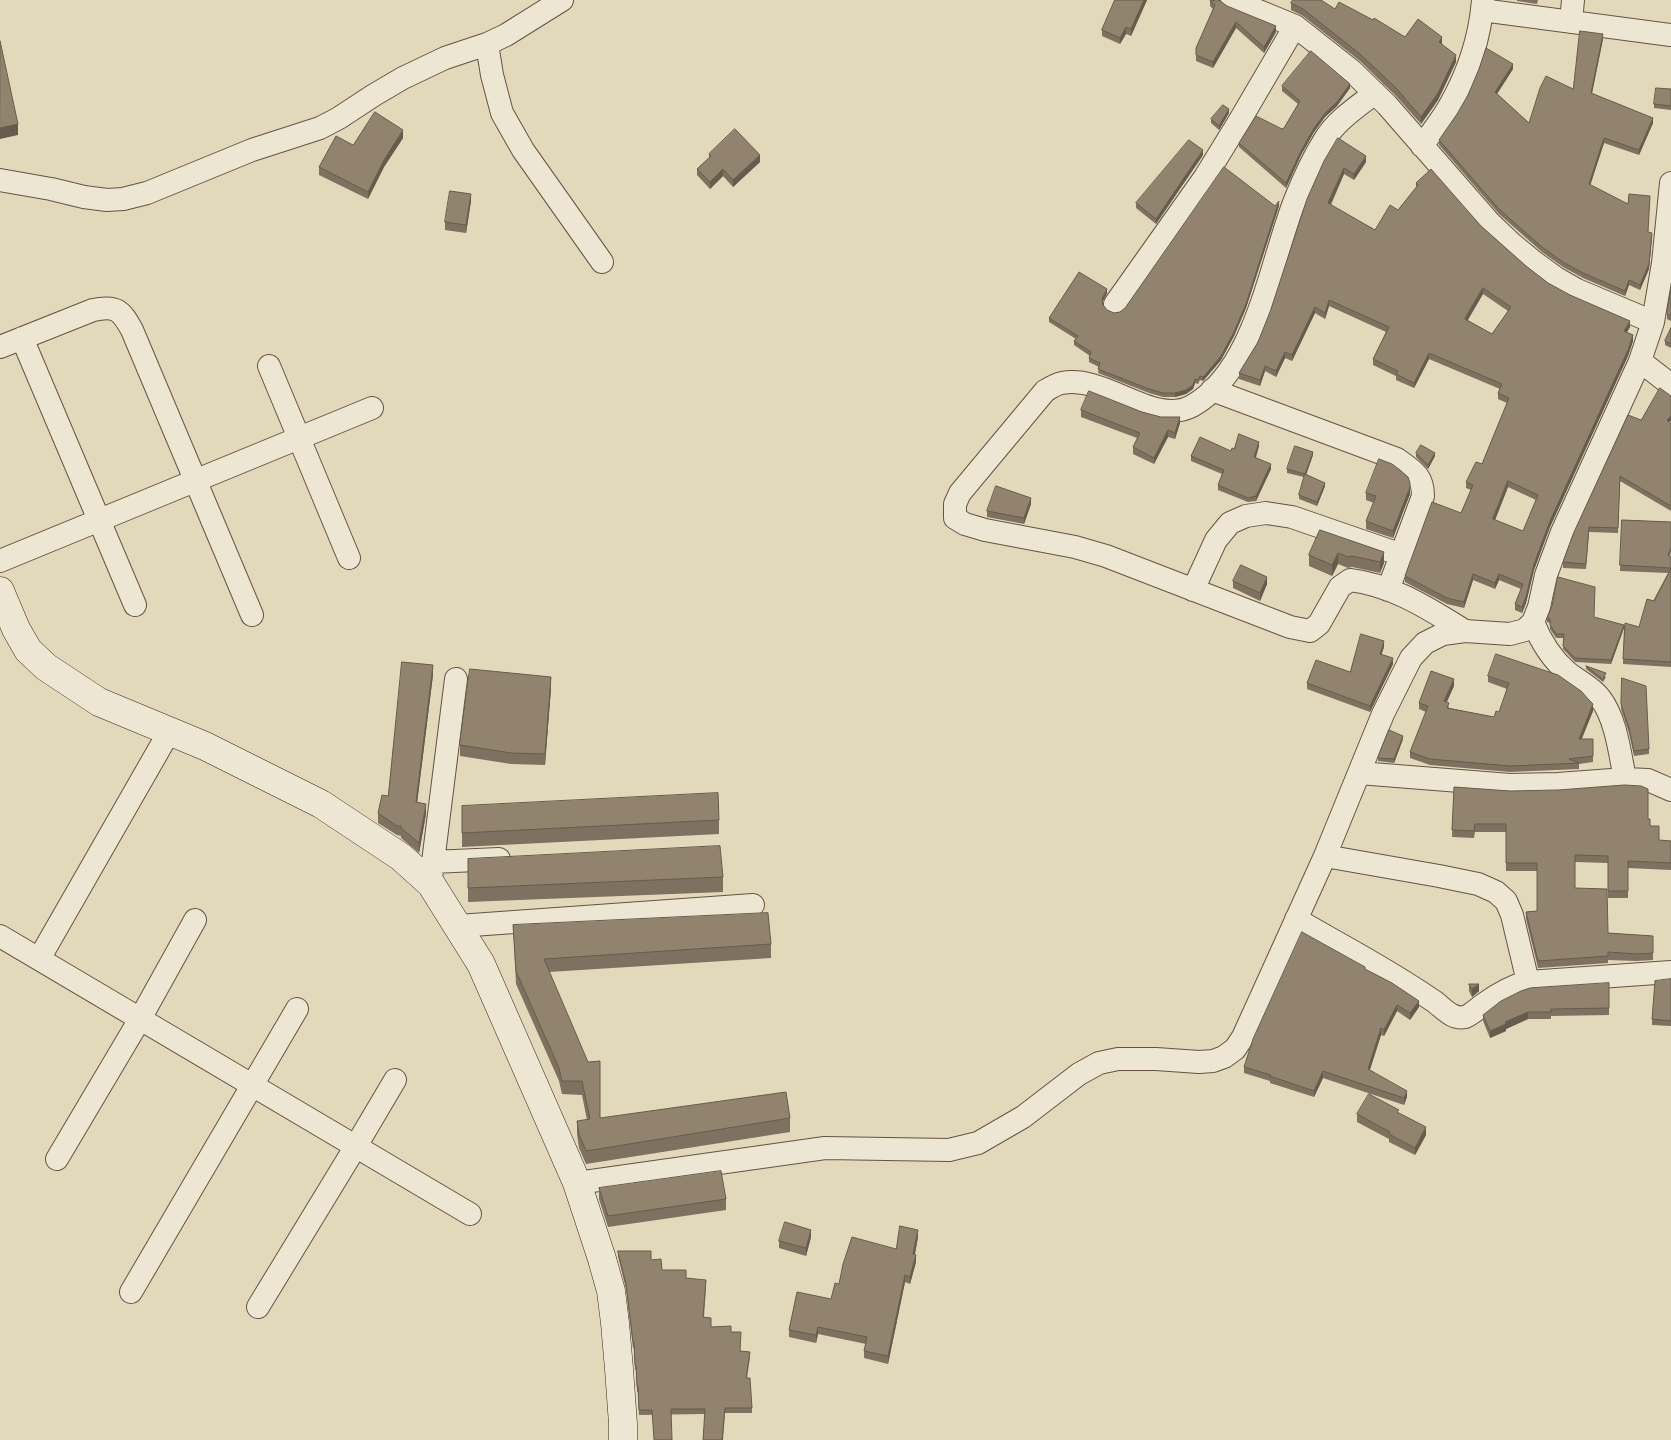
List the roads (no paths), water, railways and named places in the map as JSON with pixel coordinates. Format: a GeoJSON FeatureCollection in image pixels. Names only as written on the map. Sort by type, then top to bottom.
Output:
{"type":"FeatureCollection","features":[{"type":"Feature","properties":{"kind":"street"},"geometry":{"type":"LineString","coordinates":[[0,180],[107,200],[123,199],[147,193],[252,150],[320,128],[423,68],[506,35],[562,0]]}},
{"type":"Feature","properties":{"kind":"street"},"geometry":{"type":"LineString","coordinates":[[1232,0],[1294,26],[1352,71],[1386,105],[1490,223],[1511,244],[1534,262],[1577,290],[1653,322]]}},
{"type":"Feature","properties":{"kind":"street"},"geometry":{"type":"LineString","coordinates":[[1422,146],[1448,108],[1466,72],[1476,44],[1483,5],[1572,11],[1671,35]]}},
{"type":"Feature","properties":{"kind":"street"},"geometry":{"type":"LineString","coordinates":[[1115,304],[1205,177],[1294,26]]}},
{"type":"Feature","properties":{"kind":"street"},"geometry":{"type":"LineString","coordinates":[[487,44],[492,76],[502,113],[524,150],[602,262]]}},
{"type":"Feature","properties":{"kind":"street"},"geometry":{"type":"LineString","coordinates":[[1374,93],[1343,118],[1326,138],[1294,201],[1274,268],[1248,338],[1235,362],[1212,390],[1193,405],[1179,411],[1165,411],[1101,388],[1079,383],[1062,383],[1044,390],[960,493],[955,504],[955,518],[965,524],[985,530],[1075,547],[1106,556],[1290,627],[1310,631],[1319,624],[1340,587],[1350,580],[1365,582],[1416,602],[1465,631]]}},
{"type":"Feature","properties":{"kind":"street"},"geometry":{"type":"LineString","coordinates":[[577,1183],[825,1148],[948,1150],[978,1143],[1016,1122],[1079,1074],[1099,1063],[1118,1059],[1213,1061],[1235,1050],[1244,1037],[1325,856],[1383,714],[1411,658],[1425,643],[1443,634],[1465,631],[1510,634],[1525,630],[1533,622],[1539,607],[1546,575],[1562,532],[1640,361],[1653,322],[1667,260],[1671,183]]}},
{"type":"Feature","properties":{"kind":"street"},"geometry":{"type":"LineString","coordinates":[[0,346],[93,310],[106,307],[115,308],[123,315],[132,330],[252,616]]}},
{"type":"Feature","properties":{"kind":"street"},"geometry":{"type":"LineString","coordinates":[[22,338],[135,605]]}},
{"type":"Feature","properties":{"kind":"street"},"geometry":{"type":"LineString","coordinates":[[1640,361],[1671,385]]}},
{"type":"Feature","properties":{"kind":"street"},"geometry":{"type":"LineString","coordinates":[[268,366],[349,558]]}},
{"type":"Feature","properties":{"kind":"street"},"geometry":{"type":"LineString","coordinates":[[1212,390],[1397,459],[1415,472],[1423,484],[1423,496],[1388,590]]}},
{"type":"Feature","properties":{"kind":"street"},"geometry":{"type":"LineString","coordinates":[[0,561],[372,408]]}},
{"type":"Feature","properties":{"kind":"street"},"geometry":{"type":"LineString","coordinates":[[1193,590],[1216,540],[1230,523],[1246,516],[1266,513],[1292,516],[1402,555]]}},
{"type":"Feature","properties":{"kind":"street"},"geometry":{"type":"LineString","coordinates":[[0,591],[16,629],[28,650],[46,667],[99,702],[168,732],[206,746],[321,804],[401,857],[432,873],[520,858]]}},
{"type":"Feature","properties":{"kind":"street"},"geometry":{"type":"LineString","coordinates":[[1533,622],[1540,640],[1551,657],[1599,697],[1608,709],[1625,779]]}},
{"type":"Feature","properties":{"kind":"street"},"geometry":{"type":"LineString","coordinates":[[456,679],[432,873],[458,926],[481,964],[577,1183],[602,1259],[616,1323],[623,1440]]}},
{"type":"Feature","properties":{"kind":"street"},"geometry":{"type":"LineString","coordinates":[[39,959],[168,732]]}},
{"type":"Feature","properties":{"kind":"street"},"geometry":{"type":"LineString","coordinates":[[1358,773],[1510,784],[1558,784],[1625,779],[1648,780],[1671,790]]}},
{"type":"Feature","properties":{"kind":"street"},"geometry":{"type":"LineString","coordinates":[[1325,856],[1478,884],[1496,892],[1506,901],[1512,915],[1528,982]]}},
{"type":"Feature","properties":{"kind":"street"},"geometry":{"type":"LineString","coordinates":[[458,926],[753,906]]}},
{"type":"Feature","properties":{"kind":"street"},"geometry":{"type":"LineString","coordinates":[[1296,919],[1404,982],[1433,1000],[1449,1014],[1457,1017],[1466,1017],[1509,988],[1528,982],[1671,972]]}},
{"type":"Feature","properties":{"kind":"street"},"geometry":{"type":"LineString","coordinates":[[57,1158],[140,1019],[195,920]]}},
{"type":"Feature","properties":{"kind":"street"},"geometry":{"type":"LineString","coordinates":[[0,936],[470,1214]]}},
{"type":"Feature","properties":{"kind":"street"},"geometry":{"type":"LineString","coordinates":[[131,1292],[297,1009]]}},
{"type":"Feature","properties":{"kind":"street"},"geometry":{"type":"LineString","coordinates":[[258,1307],[395,1080]]}}]}
